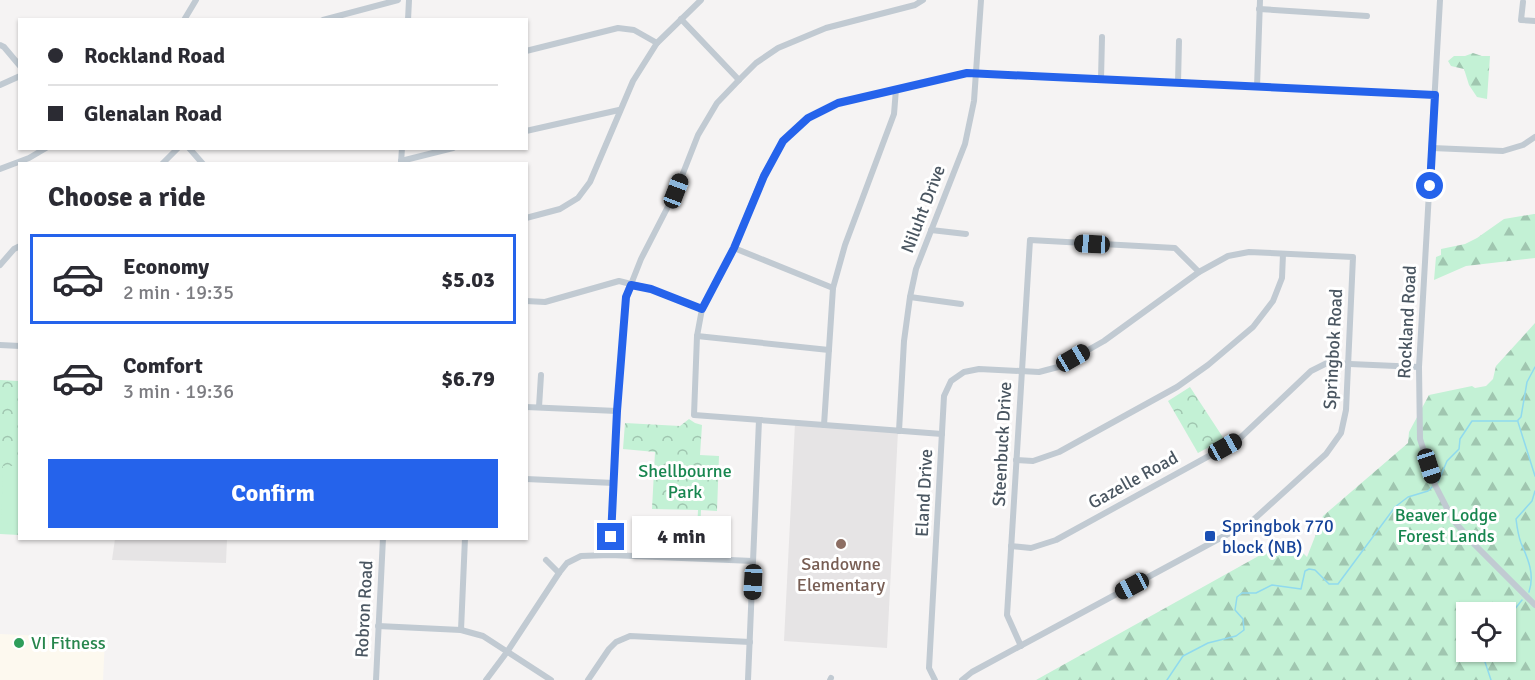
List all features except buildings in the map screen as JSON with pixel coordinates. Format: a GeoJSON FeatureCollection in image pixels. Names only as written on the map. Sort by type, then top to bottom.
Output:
{"type":"FeatureCollection","features":[{"type":"Feature","properties":{"kind":"street"},"geometry":{"type":"LineString","coordinates":[[185,18],[196,0]]}},
{"type":"Feature","properties":{"kind":"street"},"geometry":{"type":"LineString","coordinates":[[330,18],[398,0]]}},
{"type":"Feature","properties":{"kind":"street"},"geometry":{"type":"LineString","coordinates":[[408,18],[409,0]]}},
{"type":"Feature","properties":{"kind":"street"},"geometry":{"type":"LineString","coordinates":[[528,217],[560,209],[578,198],[590,182],[633,81],[657,44],[701,0]]}},
{"type":"Feature","properties":{"kind":"street"},"geometry":{"type":"LineString","coordinates":[[610,555],[617,411],[626,297],[641,259],[676,191],[698,135],[717,103],[756,63],[778,48],[826,28],[915,6],[923,0]]}},
{"type":"Feature","properties":{"kind":"street","name":"Niluht Drive"},"geometry":{"type":"LineString","coordinates":[[900,431],[904,341],[910,297],[916,269],[965,144],[974,101],[981,0]]}},
{"type":"Feature","properties":{"kind":"street"},"geometry":{"type":"LineString","coordinates":[[1257,87],[1260,0]]}},
{"type":"Feature","properties":{"kind":"street","name":"Rockland Road"},"geometry":{"type":"LineString","coordinates":[[1440,0],[1419,367],[1420,439],[1441,500],[1453,520],[1535,605]]}},
{"type":"Feature","properties":{"kind":"street"},"geometry":{"type":"LineString","coordinates":[[1523,2],[1521,20],[1535,21]]}},
{"type":"Feature","properties":{"kind":"street"},"geometry":{"type":"LineString","coordinates":[[1259,9],[1367,16]]}},
{"type":"Feature","properties":{"kind":"street"},"geometry":{"type":"LineString","coordinates":[[681,19],[739,80]]}},
{"type":"Feature","properties":{"kind":"street"},"geometry":{"type":"LineString","coordinates":[[528,50],[618,28],[634,30],[657,44]]}},
{"type":"Feature","properties":{"kind":"street"},"geometry":{"type":"LineString","coordinates":[[1101,79],[1102,37]]}},
{"type":"Feature","properties":{"kind":"street"},"geometry":{"type":"LineString","coordinates":[[1178,83],[1179,41]]}},
{"type":"Feature","properties":{"kind":"street"},"geometry":{"type":"LineString","coordinates":[[0,45],[4,46],[18,64]]}},
{"type":"Feature","properties":{"kind":"street"},"geometry":{"type":"LineString","coordinates":[[942,434],[694,415],[697,336],[702,309],[734,248],[764,176],[783,141],[808,118],[838,103],[967,73],[1435,95]]}},
{"type":"Feature","properties":{"kind":"street"},"geometry":{"type":"LineString","coordinates":[[0,85],[18,77]]}},
{"type":"Feature","properties":{"kind":"street"},"geometry":{"type":"LineString","coordinates":[[824,425],[833,288],[845,245],[894,114],[896,89]]}},
{"type":"Feature","properties":{"kind":"street"},"geometry":{"type":"LineString","coordinates":[[528,131],[620,110]]}},
{"type":"Feature","properties":{"kind":"street"},"geometry":{"type":"LineString","coordinates":[[1432,148],[1503,151],[1523,145],[1535,136]]}},
{"type":"Feature","properties":{"kind":"street"},"geometry":{"type":"LineString","coordinates":[[18,162],[43,150]]}},
{"type":"Feature","properties":{"kind":"street"},"geometry":{"type":"LineString","coordinates":[[164,162],[176,150]]}},
{"type":"Feature","properties":{"kind":"street"},"geometry":{"type":"LineString","coordinates":[[191,150],[201,162]]}},
{"type":"Feature","properties":{"kind":"street"},"geometry":{"type":"LineString","coordinates":[[401,162],[446,150]]}},
{"type":"Feature","properties":{"kind":"street"},"geometry":{"type":"LineString","coordinates":[[0,169],[18,162]]}},
{"type":"Feature","properties":{"kind":"street"},"geometry":{"type":"LineString","coordinates":[[931,230],[966,234]]}},
{"type":"Feature","properties":{"kind":"street","name":"Steenbuck Drive"},"geometry":{"type":"LineString","coordinates":[[1021,646],[1007,615],[1030,240],[1175,248],[1199,272]]}},
{"type":"Feature","properties":{"kind":"street"},"geometry":{"type":"LineString","coordinates":[[0,266],[18,247]]}},
{"type":"Feature","properties":{"kind":"street"},"geometry":{"type":"LineString","coordinates":[[734,248],[833,288]]}},
{"type":"Feature","properties":{"kind":"street","name":"Springbok Road"},"geometry":{"type":"LineString","coordinates":[[962,680],[972,672],[1252,521],[1326,454],[1341,433],[1346,410],[1353,257],[1249,252],[1228,256],[1199,272],[1104,341],[1058,367],[1039,372],[1022,372]]}},
{"type":"Feature","properties":{"kind":"street"},"geometry":{"type":"LineString","coordinates":[[1016,460],[1033,461],[1059,452],[1177,387],[1208,365],[1252,327],[1273,301],[1282,278],[1283,254]]}},
{"type":"Feature","properties":{"kind":"street"},"geometry":{"type":"LineString","coordinates":[[528,301],[545,302],[619,281],[651,289],[702,309]]}},
{"type":"Feature","properties":{"kind":"street"},"geometry":{"type":"LineString","coordinates":[[910,297],[961,304]]}},
{"type":"Feature","properties":{"kind":"street"},"geometry":{"type":"LineString","coordinates":[[697,336],[829,350]]}},
{"type":"Feature","properties":{"kind":"street"},"geometry":{"type":"LineString","coordinates":[[0,345],[18,346]]}},
{"type":"Feature","properties":{"kind":"street","name":"Gazelle Road"},"geometry":{"type":"LineString","coordinates":[[1011,546],[1031,548],[1056,540],[1238,440],[1311,371],[1327,363],[1419,367]]}},
{"type":"Feature","properties":{"kind":"street","name":"Eland Drive"},"geometry":{"type":"LineString","coordinates":[[935,680],[929,668],[944,396],[951,381],[964,372],[979,369],[1022,372]]}},
{"type":"Feature","properties":{"kind":"street"},"geometry":{"type":"LineString","coordinates":[[539,407],[541,375]]}},
{"type":"Feature","properties":{"kind":"street"},"geometry":{"type":"LineString","coordinates":[[528,407],[617,411]]}},
{"type":"Feature","properties":{"kind":"street"},"geometry":{"type":"LineString","coordinates":[[748,680],[759,420]]}},
{"type":"Feature","properties":{"kind":"street"},"geometry":{"type":"LineString","coordinates":[[528,479],[614,483]]}},
{"type":"Feature","properties":{"kind":"street","name":"Robron Road"},"geometry":{"type":"LineString","coordinates":[[376,680],[382,540]]}},
{"type":"Feature","properties":{"kind":"street"},"geometry":{"type":"LineString","coordinates":[[461,630],[465,540]]}},
{"type":"Feature","properties":{"kind":"street"},"geometry":{"type":"LineString","coordinates":[[486,680],[559,573],[567,563],[581,556],[610,555],[753,561]]}},
{"type":"Feature","properties":{"kind":"street"},"geometry":{"type":"LineString","coordinates":[[546,560],[559,573]]}},
{"type":"Feature","properties":{"kind":"street"},"geometry":{"type":"LineString","coordinates":[[378,626],[461,630],[483,636],[551,680]]}},
{"type":"Feature","properties":{"kind":"street"},"geometry":{"type":"LineString","coordinates":[[588,680],[609,649],[616,642],[630,636],[750,642]]}},
{"type":"Feature","properties":{"kind":"shaded area","name":"Sandowne Elementary"},"geometry":{"type":"Polygon","coordinates":[[[795,423],[898,431],[887,648],[784,641],[795,423]]]}},
{"type":"Feature","properties":{"kind":"shaded area"},"geometry":{"type":"Polygon","coordinates":[[[115,540],[227,540],[226,563],[112,560],[115,540]]]}},
{"type":"Feature","properties":{"kind":"shaded area"},"geometry":{"type":"Polygon","coordinates":[[[0,634],[105,639],[103,680],[0,680],[0,634]]]}},
{"type":"Feature","properties":{"kind":"green space"},"geometry":{"type":"Polygon","coordinates":[[[1473,53],[1490,56],[1487,99],[1477,97],[1469,85],[1464,69],[1451,66],[1448,61],[1454,56],[1473,53]]]}},
{"type":"Feature","properties":{"kind":"green space"},"geometry":{"type":"Polygon","coordinates":[[[1535,214],[1535,258],[1466,266],[1434,280],[1436,257],[1441,255],[1441,249],[1465,244],[1504,219],[1535,214]]]}},
{"type":"Feature","properties":{"kind":"green space","name":"Beaver Lodge Forest Lands"},"geometry":{"type":"Polygon","coordinates":[[[1535,323],[1535,680],[1036,680],[1289,539],[1307,557],[1323,516],[1408,443],[1409,432],[1429,395],[1472,386],[1475,388],[1486,386],[1493,379],[1496,366],[1535,323]]]}},
{"type":"Feature","properties":{"kind":"green space"},"geometry":{"type":"Polygon","coordinates":[[[0,380],[18,381],[18,535],[0,534],[0,380]]]}},
{"type":"Feature","properties":{"kind":"green space"},"geometry":{"type":"Polygon","coordinates":[[[1190,387],[1224,439],[1198,453],[1168,401],[1190,387]]]}},
{"type":"Feature","properties":{"kind":"green space","name":"Shellbourne Park"},"geometry":{"type":"Polygon","coordinates":[[[689,419],[702,425],[700,455],[719,456],[717,511],[701,510],[699,551],[696,551],[698,510],[652,509],[655,452],[623,449],[625,423],[680,426],[689,419]]]}},
{"type":"Feature","properties":{"kind":"green space"},"geometry":{"type":"Polygon","coordinates":[[[3,466],[18,466],[18,524],[1,523],[3,466]]]}},
{"type":"Feature","properties":{"kind":"waterway"},"geometry":{"type":"LineString","coordinates":[[1518,420],[1521,417],[1527,382],[1535,367]]}},
{"type":"Feature","properties":{"kind":"waterway"},"geometry":{"type":"LineString","coordinates":[[1438,482],[1447,461],[1459,449],[1460,439],[1472,421],[1518,421]]}},
{"type":"Feature","properties":{"kind":"waterway"},"geometry":{"type":"LineString","coordinates":[[1518,422],[1535,476]]}},
{"type":"Feature","properties":{"kind":"waterway"},"geometry":{"type":"LineString","coordinates":[[1167,680],[1183,656],[1208,643],[1236,636],[1244,630],[1243,619],[1235,610],[1237,597],[1242,593],[1256,593],[1272,585],[1301,589],[1305,571],[1309,569],[1315,570],[1329,584],[1338,584],[1395,507],[1408,497],[1428,491],[1432,487]]}},
{"type":"Feature","properties":{"kind":"waterway"},"geometry":{"type":"LineString","coordinates":[[1529,592],[1530,567],[1520,540],[1516,519],[1532,501],[1535,491]]}},
{"type":"Feature","properties":{"kind":"waterway"},"geometry":{"type":"LineString","coordinates":[[1516,608],[1522,600]]}},
{"type":"Feature","properties":{"kind":"waterway"},"geometry":{"type":"LineString","coordinates":[[1485,662],[1491,680]]}},
{"type":"Feature","properties":{"kind":"place","name":"Springbok 770 block (NB)"},"geometry":{"type":"Point","coordinates":[1210,536]}},
{"type":"Feature","properties":{"kind":"place","name":"Sandowne Elementary"},"geometry":{"type":"Point","coordinates":[841,544]}},
{"type":"Feature","properties":{"kind":"place","name":"VI Fitness"},"geometry":{"type":"Point","coordinates":[19,643]}},
{"type":"Feature","properties":{"kind":"route"},"geometry":{"type":"LineString","coordinates":[[611,537],[617,411],[626,297],[631,285],[651,289],[702,309],[734,248],[764,176],[783,141],[808,118],[838,103],[967,73],[1435,95],[1430,186]]}}]}
